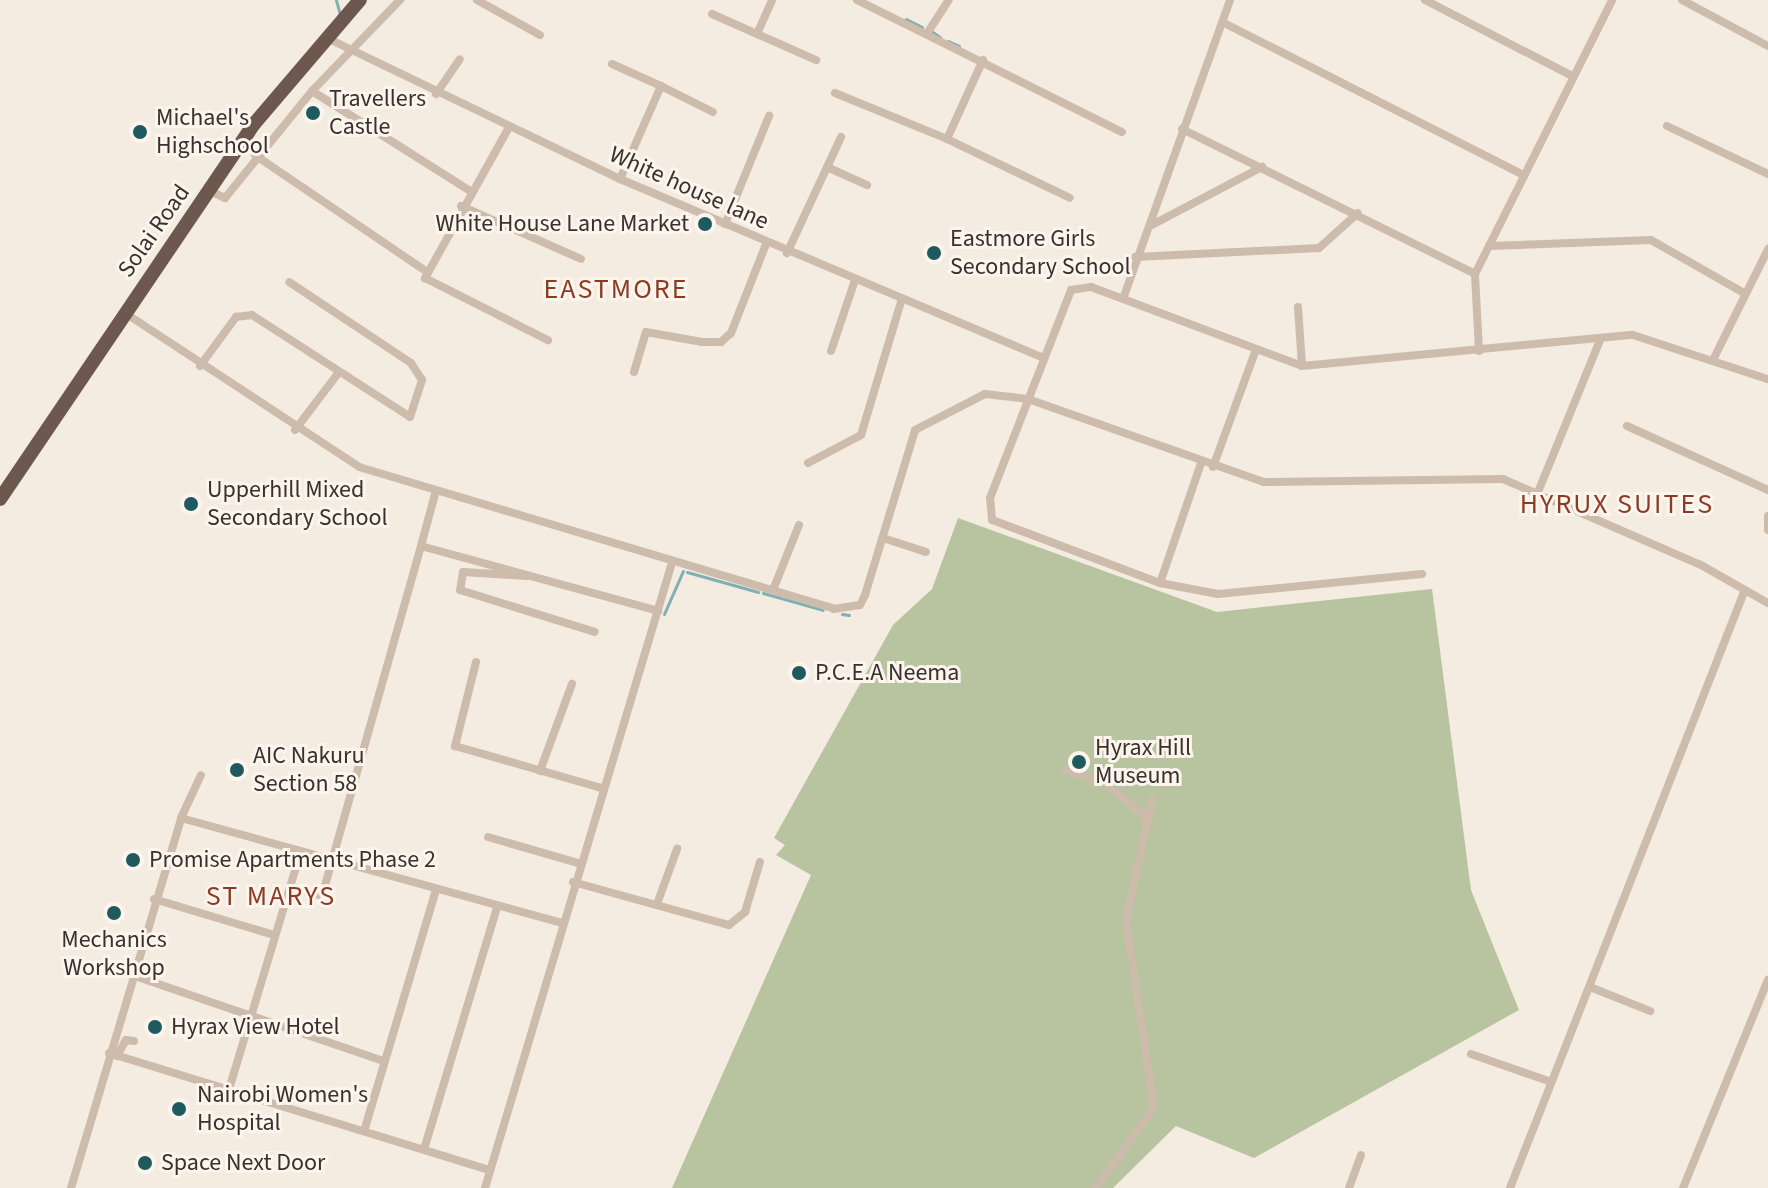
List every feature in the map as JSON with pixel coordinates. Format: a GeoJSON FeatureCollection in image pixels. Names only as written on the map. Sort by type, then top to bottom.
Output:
{"type":"FeatureCollection","features":[{"type":"Feature","properties":{"kind":"highway","name":"Solai Road"},"geometry":{"type":"LineString","coordinates":[[0,499],[208,190],[360,0]]}},
{"type":"Feature","properties":{"kind":"street"},"geometry":{"type":"LineString","coordinates":[[208,190],[225,198],[255,155],[347,53],[400,0]]}},
{"type":"Feature","properties":{"kind":"street"},"geometry":{"type":"LineString","coordinates":[[477,0],[540,35]]}},
{"type":"Feature","properties":{"kind":"street"},"geometry":{"type":"LineString","coordinates":[[757,34],[772,0]]}},
{"type":"Feature","properties":{"kind":"street"},"geometry":{"type":"LineString","coordinates":[[857,0],[928,32],[1122,132]]}},
{"type":"Feature","properties":{"kind":"street"},"geometry":{"type":"LineString","coordinates":[[928,32],[949,0]]}},
{"type":"Feature","properties":{"kind":"street"},"geometry":{"type":"LineString","coordinates":[[1123,299],[1135,257],[1230,0]]}},
{"type":"Feature","properties":{"kind":"street"},"geometry":{"type":"LineString","coordinates":[[1425,0],[1572,76]]}},
{"type":"Feature","properties":{"kind":"street"},"geometry":{"type":"LineString","coordinates":[[1479,351],[1475,274],[1612,0]]}},
{"type":"Feature","properties":{"kind":"street"},"geometry":{"type":"LineString","coordinates":[[1682,0],[1768,46]]}},
{"type":"Feature","properties":{"kind":"street"},"geometry":{"type":"LineString","coordinates":[[712,14],[816,60]]}},
{"type":"Feature","properties":{"kind":"street"},"geometry":{"type":"LineString","coordinates":[[1222,22],[1524,175]]}},
{"type":"Feature","properties":{"kind":"street","name":"White house lane"},"geometry":{"type":"LineString","coordinates":[[327,38],[347,53],[508,129],[787,253],[1043,358]]}},
{"type":"Feature","properties":{"kind":"street"},"geometry":{"type":"LineString","coordinates":[[436,94],[460,59]]}},
{"type":"Feature","properties":{"kind":"street"},"geometry":{"type":"LineString","coordinates":[[947,139],[983,60]]}},
{"type":"Feature","properties":{"kind":"street"},"geometry":{"type":"LineString","coordinates":[[612,64],[713,112]]}},
{"type":"Feature","properties":{"kind":"street"},"geometry":{"type":"LineString","coordinates":[[620,179],[661,86]]}},
{"type":"Feature","properties":{"kind":"street"},"geometry":{"type":"LineString","coordinates":[[312,91],[470,191]]}},
{"type":"Feature","properties":{"kind":"street"},"geometry":{"type":"LineString","coordinates":[[835,93],[947,139],[1070,198]]}},
{"type":"Feature","properties":{"kind":"street"},"geometry":{"type":"LineString","coordinates":[[725,224],[769,116]]}},
{"type":"Feature","properties":{"kind":"street"},"geometry":{"type":"LineString","coordinates":[[1667,126],[1768,174]]}},
{"type":"Feature","properties":{"kind":"street"},"geometry":{"type":"LineString","coordinates":[[424,270],[508,129]]}},
{"type":"Feature","properties":{"kind":"street"},"geometry":{"type":"LineString","coordinates":[[1182,129],[1358,213],[1475,274]]}},
{"type":"Feature","properties":{"kind":"street"},"geometry":{"type":"LineString","coordinates":[[787,253],[841,137]]}},
{"type":"Feature","properties":{"kind":"street"},"geometry":{"type":"LineString","coordinates":[[255,155],[424,270],[429,286],[548,340]]}},
{"type":"Feature","properties":{"kind":"street"},"geometry":{"type":"LineString","coordinates":[[827,167],[867,185]]}},
{"type":"Feature","properties":{"kind":"street"},"geometry":{"type":"LineString","coordinates":[[1149,226],[1262,167]]}},
{"type":"Feature","properties":{"kind":"street"},"geometry":{"type":"LineString","coordinates":[[461,206],[581,259]]}},
{"type":"Feature","properties":{"kind":"street"},"geometry":{"type":"LineString","coordinates":[[1135,257],[1319,248],[1358,213]]}},
{"type":"Feature","properties":{"kind":"street"},"geometry":{"type":"LineString","coordinates":[[1489,246],[1651,240],[1744,293]]}},
{"type":"Feature","properties":{"kind":"street"},"geometry":{"type":"LineString","coordinates":[[634,372],[646,332],[702,342],[721,342],[731,333],[766,244]]}},
{"type":"Feature","properties":{"kind":"street"},"geometry":{"type":"LineString","coordinates":[[1714,358],[1768,249]]}},
{"type":"Feature","properties":{"kind":"street"},"geometry":{"type":"LineString","coordinates":[[831,351],[855,280]]}},
{"type":"Feature","properties":{"kind":"street"},"geometry":{"type":"LineString","coordinates":[[200,366],[245,314],[405,417],[414,411],[422,380],[411,363],[289,282]]}},
{"type":"Feature","properties":{"kind":"street"},"geometry":{"type":"LineString","coordinates":[[1422,574],[1218,594],[1160,583],[986,512],[1071,290],[1091,287],[1255,352],[1302,366],[1652,337],[1768,379]]}},
{"type":"Feature","properties":{"kind":"street"},"geometry":{"type":"LineString","coordinates":[[808,463],[861,435],[902,298]]}},
{"type":"Feature","properties":{"kind":"street"},"geometry":{"type":"LineString","coordinates":[[1298,307],[1302,366]]}},
{"type":"Feature","properties":{"kind":"street"},"geometry":{"type":"LineString","coordinates":[[124,313],[295,430],[359,467],[435,494],[671,566],[773,590],[834,609],[860,605],[921,422],[985,394],[1028,399],[1201,463],[1264,482],[1485,476],[1538,492],[1764,602],[1768,590]]}},
{"type":"Feature","properties":{"kind":"street"},"geometry":{"type":"LineString","coordinates":[[1538,492],[1600,340]]}},
{"type":"Feature","properties":{"kind":"street"},"geometry":{"type":"LineString","coordinates":[[1213,467],[1255,352]]}},
{"type":"Feature","properties":{"kind":"street"},"geometry":{"type":"LineString","coordinates":[[295,430],[339,372]]}},
{"type":"Feature","properties":{"kind":"street"},"geometry":{"type":"LineString","coordinates":[[1627,426],[1768,490]]}},
{"type":"Feature","properties":{"kind":"street"},"geometry":{"type":"LineString","coordinates":[[1160,583],[1201,463]]}},
{"type":"Feature","properties":{"kind":"street"},"geometry":{"type":"LineString","coordinates":[[291,887],[322,896],[435,494]]}},
{"type":"Feature","properties":{"kind":"street"},"geometry":{"type":"LineString","coordinates":[[1768,516],[1768,530]]}},
{"type":"Feature","properties":{"kind":"street"},"geometry":{"type":"LineString","coordinates":[[773,590],[799,525]]}},
{"type":"Feature","properties":{"kind":"street"},"geometry":{"type":"LineString","coordinates":[[883,538],[926,552]]}},
{"type":"Feature","properties":{"kind":"street"},"geometry":{"type":"LineString","coordinates":[[421,546],[544,577],[658,611]]}},
{"type":"Feature","properties":{"kind":"street"},"geometry":{"type":"LineString","coordinates":[[485,1188],[578,863],[671,566]]}},
{"type":"Feature","properties":{"kind":"street"},"geometry":{"type":"LineString","coordinates":[[544,577],[463,572],[460,590],[595,632]]}},
{"type":"Feature","properties":{"kind":"street"},"geometry":{"type":"LineString","coordinates":[[1510,1188],[1744,592]]}},
{"type":"Feature","properties":{"kind":"street"},"geometry":{"type":"LineString","coordinates":[[476,662],[455,746],[601,788]]}},
{"type":"Feature","properties":{"kind":"street"},"geometry":{"type":"LineString","coordinates":[[540,771],[572,684]]}},
{"type":"Feature","properties":{"kind":"street"},"geometry":{"type":"LineString","coordinates":[[1065,771],[1103,781],[1149,820]]}},
{"type":"Feature","properties":{"kind":"street"},"geometry":{"type":"LineString","coordinates":[[71,1188],[113,1055],[154,899],[181,818],[201,775]]}},
{"type":"Feature","properties":{"kind":"street"},"geometry":{"type":"LineString","coordinates":[[1096,1188],[1154,1108],[1126,920],[1152,800]]}},
{"type":"Feature","properties":{"kind":"street"},"geometry":{"type":"LineString","coordinates":[[181,818],[562,923]]}},
{"type":"Feature","properties":{"kind":"street"},"geometry":{"type":"LineString","coordinates":[[488,837],[578,863]]}},
{"type":"Feature","properties":{"kind":"street"},"geometry":{"type":"LineString","coordinates":[[657,904],[677,849]]}},
{"type":"Feature","properties":{"kind":"street"},"geometry":{"type":"LineString","coordinates":[[230,1086],[301,851]]}},
{"type":"Feature","properties":{"kind":"street"},"geometry":{"type":"LineString","coordinates":[[573,882],[735,924],[760,862]]}},
{"type":"Feature","properties":{"kind":"street"},"geometry":{"type":"LineString","coordinates":[[365,1128],[436,890]]}},
{"type":"Feature","properties":{"kind":"street"},"geometry":{"type":"LineString","coordinates":[[154,899],[274,935]]}},
{"type":"Feature","properties":{"kind":"street"},"geometry":{"type":"LineString","coordinates":[[425,1146],[497,907]]}},
{"type":"Feature","properties":{"kind":"street"},"geometry":{"type":"LineString","coordinates":[[132,975],[383,1061]]}},
{"type":"Feature","properties":{"kind":"street"},"geometry":{"type":"LineString","coordinates":[[1683,1188],[1768,980]]}},
{"type":"Feature","properties":{"kind":"street"},"geometry":{"type":"LineString","coordinates":[[1590,987],[1650,1011]]}},
{"type":"Feature","properties":{"kind":"street"},"geometry":{"type":"LineString","coordinates":[[113,1055],[126,1040],[134,1041]]}},
{"type":"Feature","properties":{"kind":"street"},"geometry":{"type":"LineString","coordinates":[[1471,1054],[1551,1082]]}},
{"type":"Feature","properties":{"kind":"street"},"geometry":{"type":"LineString","coordinates":[[113,1055],[230,1086],[425,1146],[490,1170]]}},
{"type":"Feature","properties":{"kind":"street"},"geometry":{"type":"LineString","coordinates":[[1349,1188],[1361,1155]]}},
{"type":"Feature","properties":{"kind":"green space"},"geometry":{"type":"Polygon","coordinates":[[[958,518],[1217,612],[1432,589],[1471,890],[1519,1010],[1254,1158],[1176,1126],[1113,1188],[672,1188],[811,875],[776,855],[785,845],[774,838],[893,625],[932,589],[958,518]]]}},
{"type":"Feature","properties":{"kind":"waterway"},"geometry":{"type":"LineString","coordinates":[[336,0],[340,15]]}},
{"type":"Feature","properties":{"kind":"waterway"},"geometry":{"type":"LineString","coordinates":[[906,19],[922,27]]}},
{"type":"Feature","properties":{"kind":"waterway"},"geometry":{"type":"LineString","coordinates":[[931,31],[940,37]]}},
{"type":"Feature","properties":{"kind":"waterway"},"geometry":{"type":"LineString","coordinates":[[948,41],[959,46]]}},
{"type":"Feature","properties":{"kind":"waterway"},"geometry":{"type":"LineString","coordinates":[[664,614],[683,571]]}},
{"type":"Feature","properties":{"kind":"waterway"},"geometry":{"type":"LineString","coordinates":[[687,572],[758,592]]}},
{"type":"Feature","properties":{"kind":"waterway"},"geometry":{"type":"LineString","coordinates":[[763,593],[823,610]]}},
{"type":"Feature","properties":{"kind":"waterway"},"geometry":{"type":"LineString","coordinates":[[842,614],[849,615]]}},
{"type":"Feature","properties":{"kind":"place","name":"Travellers Castle"},"geometry":{"type":"Point","coordinates":[313,113]}},
{"type":"Feature","properties":{"kind":"place","name":"Michael's Highschool"},"geometry":{"type":"Point","coordinates":[140,132]}},
{"type":"Feature","properties":{"kind":"place","name":"White House Lane Market"},"geometry":{"type":"Point","coordinates":[705,224]}},
{"type":"Feature","properties":{"kind":"place","name":"Eastmore Girls Secondary School"},"geometry":{"type":"Point","coordinates":[934,253]}},
{"type":"Feature","properties":{"kind":"place","name":"Upperhill Mixed Secondary School"},"geometry":{"type":"Point","coordinates":[191,504]}},
{"type":"Feature","properties":{"kind":"place","name":"P.C.E.A Neema"},"geometry":{"type":"Point","coordinates":[799,673]}},
{"type":"Feature","properties":{"kind":"place","name":"Hyrax Hill Museum"},"geometry":{"type":"Point","coordinates":[1079,762]}},
{"type":"Feature","properties":{"kind":"place","name":"AIC Nakuru Section 58"},"geometry":{"type":"Point","coordinates":[237,770]}},
{"type":"Feature","properties":{"kind":"place","name":"Promise Apartments Phase 2"},"geometry":{"type":"Point","coordinates":[133,860]}},
{"type":"Feature","properties":{"kind":"place","name":"Mechanics Workshop"},"geometry":{"type":"Point","coordinates":[114,913]}},
{"type":"Feature","properties":{"kind":"place","name":"Hyrax View Hotel"},"geometry":{"type":"Point","coordinates":[155,1027]}},
{"type":"Feature","properties":{"kind":"place","name":"Nairobi Women's Hospital"},"geometry":{"type":"Point","coordinates":[179,1109]}},
{"type":"Feature","properties":{"kind":"place","name":"Space Next Door"},"geometry":{"type":"Point","coordinates":[145,1163]}},
{"type":"Feature","properties":{"kind":"district","name":"EASTMORE"},"geometry":{"type":"Point","coordinates":[616,289]}},
{"type":"Feature","properties":{"kind":"district","name":"HYRUX SUITES"},"geometry":{"type":"Point","coordinates":[1617,504]}},
{"type":"Feature","properties":{"kind":"district","name":"ST MARYS"},"geometry":{"type":"Point","coordinates":[271,896]}}]}
